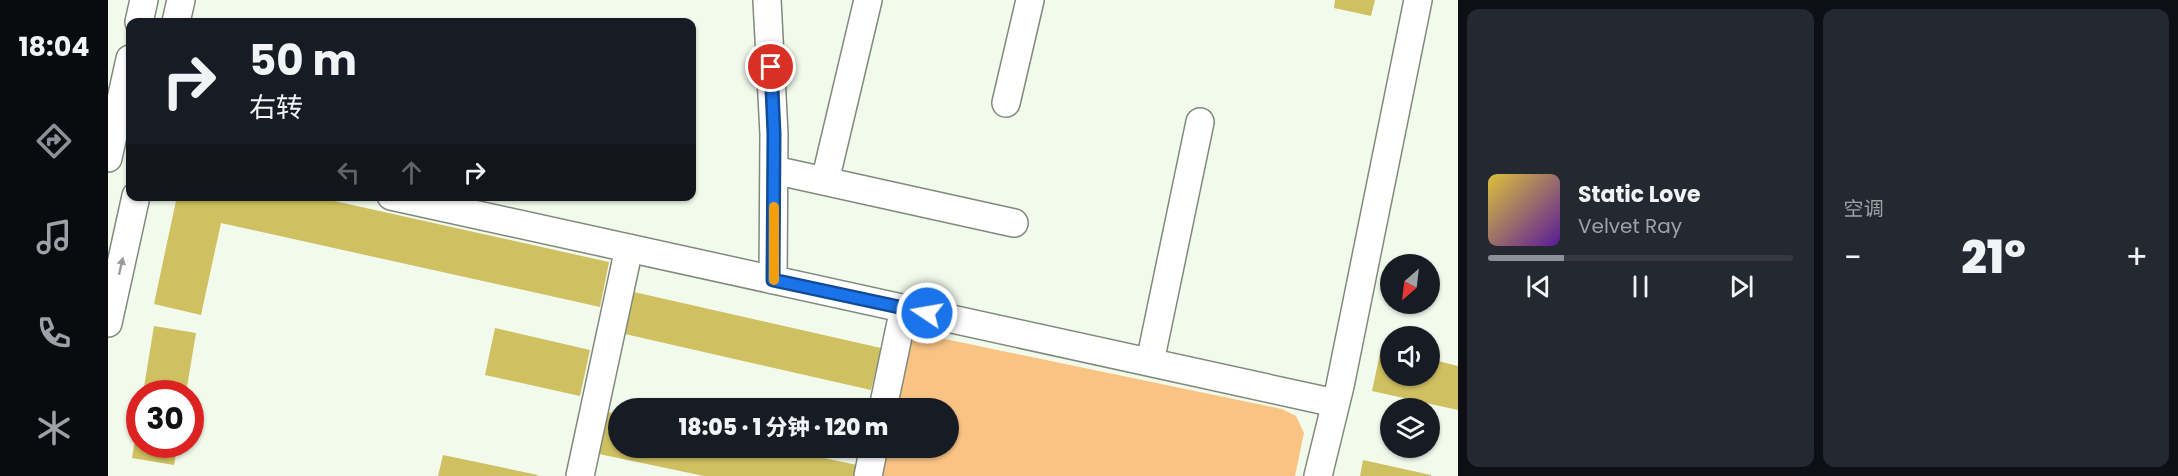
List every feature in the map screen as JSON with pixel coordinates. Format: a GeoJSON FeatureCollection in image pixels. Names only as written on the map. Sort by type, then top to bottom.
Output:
{"type":"FeatureCollection","features":[{"type":"Feature","properties":{"kind":"street"},"geometry":{"type":"LineString","coordinates":[[140,18],[144,0]]}},
{"type":"Feature","properties":{"kind":"street"},"geometry":{"type":"LineString","coordinates":[[177,18],[181,0]]}},
{"type":"Feature","properties":{"kind":"street"},"geometry":{"type":"LineString","coordinates":[[767,0],[774,134],[773,280]]}},
{"type":"Feature","properties":{"kind":"street"},"geometry":{"type":"LineString","coordinates":[[825,181],[868,0]]}},
{"type":"Feature","properties":{"kind":"street"},"geometry":{"type":"LineString","coordinates":[[1006,103],[1030,0]]}},
{"type":"Feature","properties":{"kind":"street"},"geometry":{"type":"LineString","coordinates":[[1318,476],[1418,0]]}},
{"type":"Feature","properties":{"kind":"street"},"geometry":{"type":"LineString","coordinates":[[108,158],[114,103],[126,70]]}},
{"type":"Feature","properties":{"kind":"street"},"geometry":{"type":"LineString","coordinates":[[1150,362],[1200,122]]}},
{"type":"Feature","properties":{"kind":"street"},"geometry":{"type":"LineString","coordinates":[[774,170],[1014,223]]}},
{"type":"Feature","properties":{"kind":"street"},"geometry":{"type":"LineString","coordinates":[[108,323],[135,201]]}},
{"type":"Feature","properties":{"kind":"street"},"geometry":{"type":"LineString","coordinates":[[413,201],[1335,403]]}},
{"type":"Feature","properties":{"kind":"street"},"geometry":{"type":"LineString","coordinates":[[580,476],[628,249]]}},
{"type":"Feature","properties":{"kind":"street"},"geometry":{"type":"LineString","coordinates":[[885,398],[904,308]]}},
{"type":"Feature","properties":{"kind":"street"},"geometry":{"type":"LineString","coordinates":[[868,476],[872,458]]}},
{"type":"Feature","properties":{"kind":"shaded area"},"geometry":{"type":"Polygon","coordinates":[[[921,334],[1282,409],[1296,416],[1304,433],[1295,476],[883,476],[887,458],[959,458],[959,398],[898,398],[907,352],[913,339],[921,334]]]}},
{"type":"Feature","properties":{"kind":"building"},"geometry":{"type":"Polygon","coordinates":[[[1335,0],[1375,0],[1371,16],[1334,8],[1335,0]]]}},
{"type":"Feature","properties":{"kind":"building"},"geometry":{"type":"Polygon","coordinates":[[[176,201],[334,201],[609,262],[600,307],[221,223],[201,315],[154,304],[176,201]]]}},
{"type":"Feature","properties":{"kind":"building"},"geometry":{"type":"Polygon","coordinates":[[[634,292],[881,348],[871,390],[625,334],[634,292]]]}},
{"type":"Feature","properties":{"kind":"building"},"geometry":{"type":"Polygon","coordinates":[[[154,326],[196,333],[188,380],[145,380],[154,326]]]}},
{"type":"Feature","properties":{"kind":"building"},"geometry":{"type":"Polygon","coordinates":[[[495,328],[590,350],[580,396],[485,375],[495,328]]]}},
{"type":"Feature","properties":{"kind":"building"},"geometry":{"type":"Polygon","coordinates":[[[1380,354],[1380,386],[1440,386],[1440,362],[1458,366],[1458,410],[1440,406],[1440,398],[1404,398],[1372,391],[1380,354]]]}},
{"type":"Feature","properties":{"kind":"building"},"geometry":{"type":"Polygon","coordinates":[[[608,412],[608,456],[599,454],[608,412]]]}},
{"type":"Feature","properties":{"kind":"building"},"geometry":{"type":"Polygon","coordinates":[[[443,455],[538,475],[438,476],[443,455]]]}},
{"type":"Feature","properties":{"kind":"building"},"geometry":{"type":"Polygon","coordinates":[[[132,458],[175,458],[174,465],[132,458]]]}},
{"type":"Feature","properties":{"kind":"building"},"geometry":{"type":"Polygon","coordinates":[[[618,458],[824,458],[857,465],[855,476],[704,476],[618,458]]]}},
{"type":"Feature","properties":{"kind":"building"},"geometry":{"type":"Polygon","coordinates":[[[1363,460],[1431,475],[1431,476],[1360,476],[1363,460]]]}},
{"type":"Feature","properties":{"kind":"slow traffic"},"geometry":{"type":"LineString","coordinates":[[774,207],[774,280]]}},
{"type":"Feature","properties":{"kind":"route"},"geometry":{"type":"LineString","coordinates":[[771,67],[774,134],[773,280],[927,313]]}}]}
